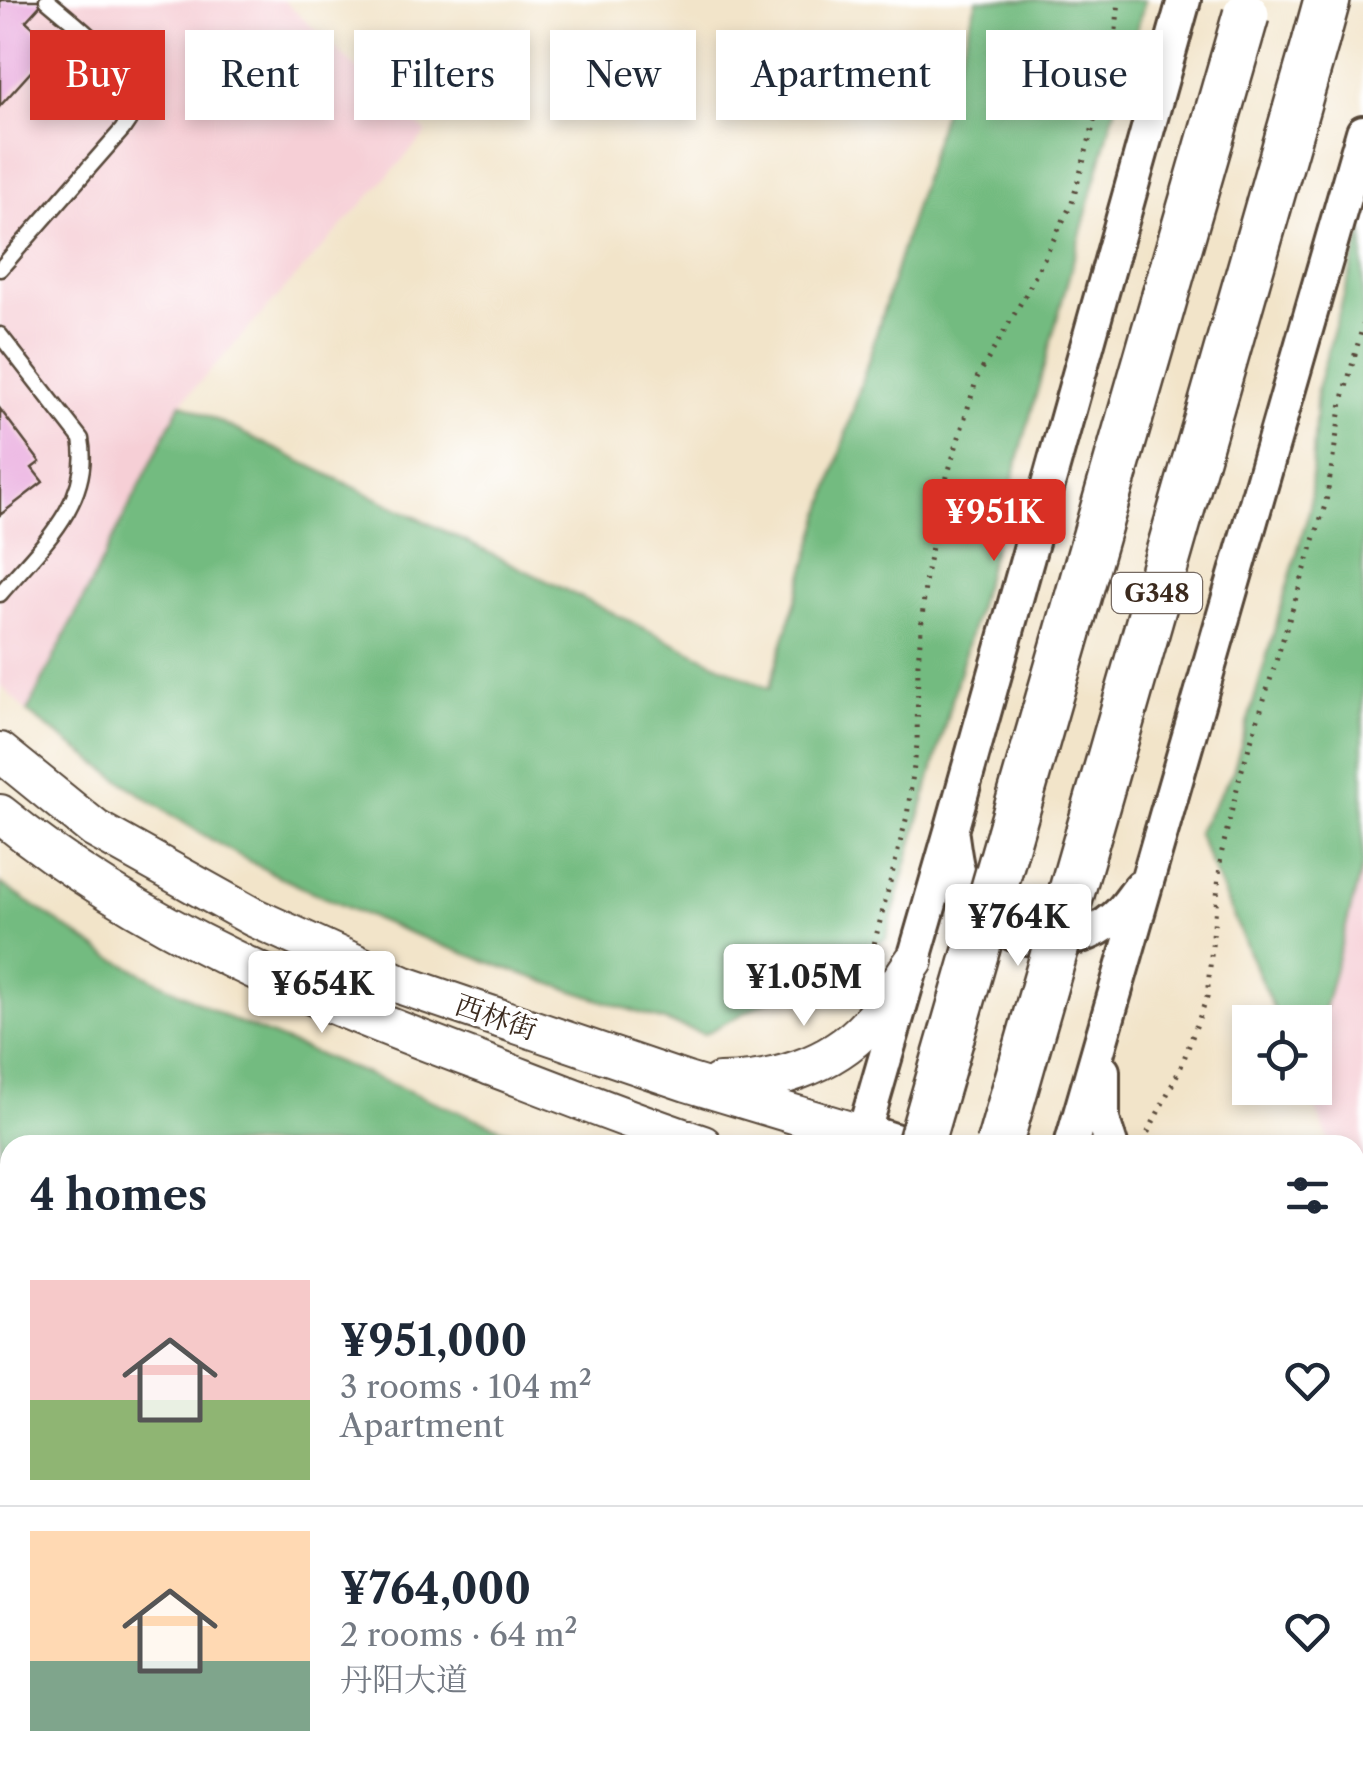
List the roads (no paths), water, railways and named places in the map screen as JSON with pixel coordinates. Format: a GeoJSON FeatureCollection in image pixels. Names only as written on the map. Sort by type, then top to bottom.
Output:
{"type":"FeatureCollection","features":[{"type":"Feature","properties":{"kind":"highway","name":"G348"},"geometry":{"type":"LineString","coordinates":[[923,1135],[1248,7]]}},
{"type":"Feature","properties":{"kind":"highway","name":"G348"},"geometry":{"type":"LineString","coordinates":[[1002,1135],[1321,20]]}},
{"type":"Feature","properties":{"kind":"main road","name":"西林街"},"geometry":{"type":"LineString","coordinates":[[0,752],[95,829],[252,917],[405,986],[850,1135]]}},
{"type":"Feature","properties":{"kind":"main road","name":"西林街"},"geometry":{"type":"LineString","coordinates":[[0,814],[54,858],[222,957],[382,1025],[670,1135]]}},
{"type":"Feature","properties":{"kind":"main road"},"geometry":{"type":"LineString","coordinates":[[687,1082],[748,1082],[782,1076],[826,1056],[867,1026],[914,961]]}},
{"type":"Feature","properties":{"kind":"street"},"geometry":{"type":"LineString","coordinates":[[874,1135],[914,961],[1184,0]]}},
{"type":"Feature","properties":{"kind":"street"},"geometry":{"type":"LineString","coordinates":[[1073,1135],[1363,132]]}},
{"type":"Feature","properties":{"kind":"street"},"geometry":{"type":"LineString","coordinates":[[951,832],[957,869],[969,898],[993,924],[1024,938],[1050,943],[1086,935],[1115,918],[1145,881]]}},
{"type":"Feature","properties":{"kind":"street"},"geometry":{"type":"LineString","coordinates":[[1108,1135],[1103,1104],[1112,1000]]}},
{"type":"Feature","properties":{"kind":"lane"},"geometry":{"type":"LineString","coordinates":[[0,269],[122,130],[136,100],[132,84],[119,65],[47,0]]}},
{"type":"Feature","properties":{"kind":"lane"},"geometry":{"type":"LineString","coordinates":[[0,334],[81,439],[85,459],[82,482],[71,506],[0,594]]}}]}
